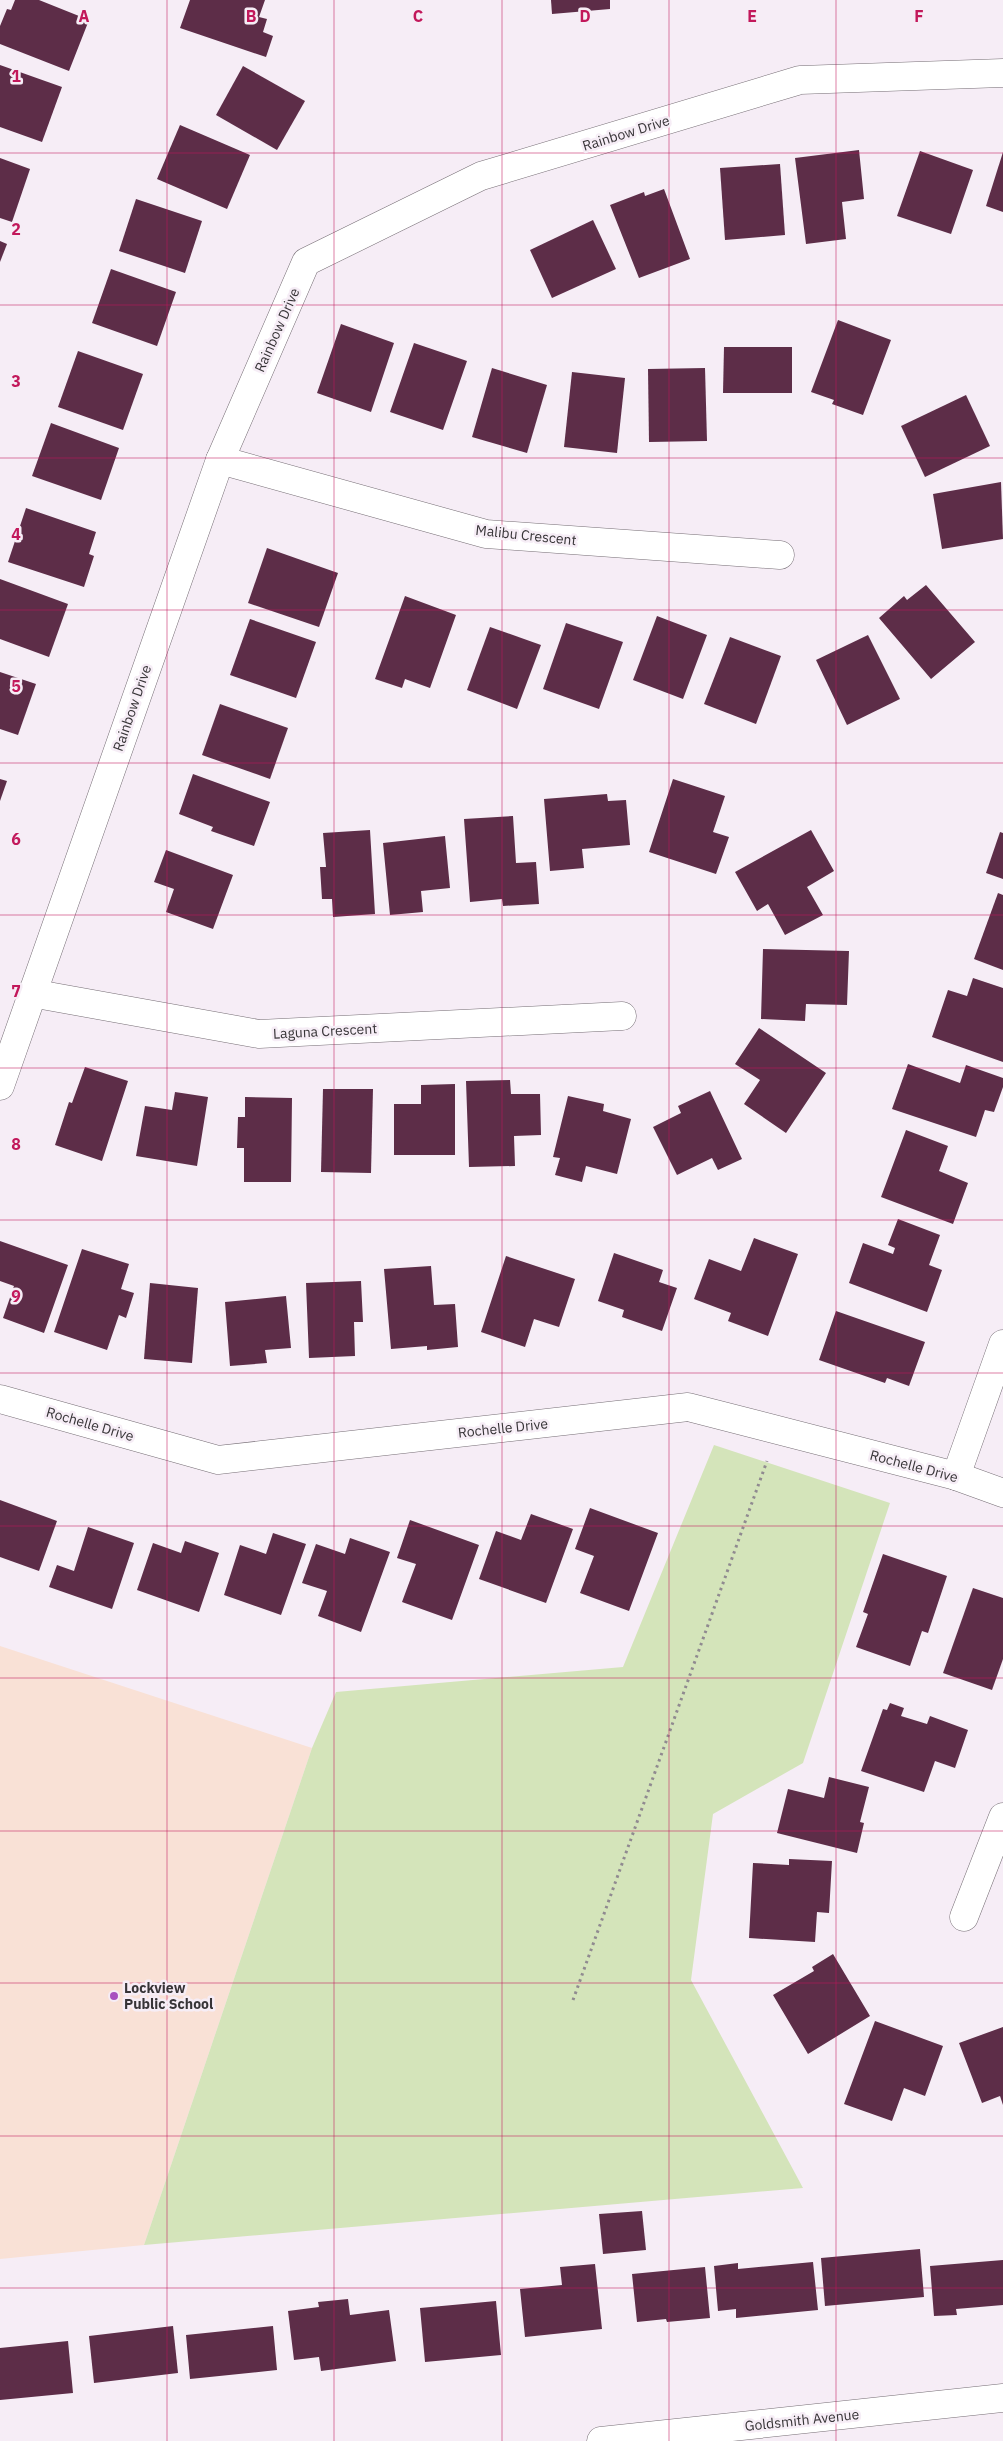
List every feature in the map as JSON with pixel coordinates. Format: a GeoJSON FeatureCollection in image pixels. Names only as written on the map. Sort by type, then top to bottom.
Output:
{"type":"FeatureCollection","features":[{"type":"Feature","properties":{"kind":"street","name":"Rainbow Drive"},"geometry":{"type":"LineString","coordinates":[[0,1086],[31,993],[220,460],[306,262],[481,176],[800,80],[1003,72]]}},
{"type":"Feature","properties":{"kind":"street","name":"Malibu Crescent"},"geometry":{"type":"LineString","coordinates":[[220,460],[486,534],[780,556]]}},
{"type":"Feature","properties":{"kind":"street","name":"Laguna Crescent"},"geometry":{"type":"LineString","coordinates":[[31,993],[259,1034],[622,1016]]}},
{"type":"Feature","properties":{"kind":"street"},"geometry":{"type":"LineString","coordinates":[[956,1476],[1003,1344]]}},
{"type":"Feature","properties":{"kind":"street","name":"Rochelle Drive"},"geometry":{"type":"LineString","coordinates":[[0,1399],[218,1460],[688,1407],[956,1476],[1003,1493]]}},
{"type":"Feature","properties":{"kind":"street"},"geometry":{"type":"LineString","coordinates":[[964,1917],[1003,1817]]}},
{"type":"Feature","properties":{"kind":"street","name":"Goldsmith Avenue"},"geometry":{"type":"LineString","coordinates":[[601,2441],[701,2436],[1003,2398]]}},
{"type":"Feature","properties":{"kind":"path"},"geometry":{"type":"LineString","coordinates":[[573,2000],[778,1430]]}},
{"type":"Feature","properties":{"kind":"shaded area","name":"Lockview Public School"},"geometry":{"type":"Polygon","coordinates":[[[0,1646],[312,1748],[144,2245],[0,2259],[0,1646]]]}},
{"type":"Feature","properties":{"kind":"green space"},"geometry":{"type":"Polygon","coordinates":[[[714,1445],[890,1503],[803,1763],[713,1814],[691,1980],[803,2188],[144,2245],[312,1748],[336,1692],[623,1667],[714,1445]]]}},
{"type":"Feature","properties":{"kind":"building"},"geometry":{"type":"Polygon","coordinates":[[[15,0],[39,0],[89,20],[69,71],[0,44],[0,26],[7,9],[11,10],[15,0]]]}},
{"type":"Feature","properties":{"kind":"building"},"geometry":{"type":"Polygon","coordinates":[[[190,0],[265,0],[259,17],[267,19],[263,32],[273,36],[266,57],[180,28],[190,0]]]}},
{"type":"Feature","properties":{"kind":"building"},"geometry":{"type":"Polygon","coordinates":[[[551,0],[610,0],[610,9],[552,14],[551,0]]]}},
{"type":"Feature","properties":{"kind":"building"},"geometry":{"type":"Polygon","coordinates":[[[0,65],[62,87],[42,142],[0,127],[0,65]]]}},
{"type":"Feature","properties":{"kind":"building"},"geometry":{"type":"Polygon","coordinates":[[[243,66],[305,101],[277,150],[216,115],[243,66]]]}},
{"type":"Feature","properties":{"kind":"building"},"geometry":{"type":"Polygon","coordinates":[[[180,125],[250,155],[227,209],[157,179],[180,125]]]}},
{"type":"Feature","properties":{"kind":"building"},"geometry":{"type":"Polygon","coordinates":[[[859,150],[864,199],[842,202],[846,239],[806,244],[795,158],[859,150]]]}},
{"type":"Feature","properties":{"kind":"building"},"geometry":{"type":"Polygon","coordinates":[[[920,151],[973,170],[951,234],[897,216],[920,151]]]}},
{"type":"Feature","properties":{"kind":"building"},"geometry":{"type":"Polygon","coordinates":[[[1003,152],[1003,212],[986,206],[1003,152]]]}},
{"type":"Feature","properties":{"kind":"building"},"geometry":{"type":"Polygon","coordinates":[[[0,158],[30,169],[12,222],[0,218],[0,158]]]}},
{"type":"Feature","properties":{"kind":"building"},"geometry":{"type":"Polygon","coordinates":[[[780,164],[785,235],[725,240],[720,168],[780,164]]]}},
{"type":"Feature","properties":{"kind":"building"},"geometry":{"type":"Polygon","coordinates":[[[664,189],[690,259],[639,278],[610,205],[644,192],[645,196],[664,189]]]}},
{"type":"Feature","properties":{"kind":"building"},"geometry":{"type":"Polygon","coordinates":[[[136,199],[202,221],[185,273],[119,251],[136,199]]]}},
{"type":"Feature","properties":{"kind":"building"},"geometry":{"type":"Polygon","coordinates":[[[593,220],[616,269],[552,298],[530,250],[593,220]]]}},
{"type":"Feature","properties":{"kind":"building"},"geometry":{"type":"Polygon","coordinates":[[[0,241],[7,244],[0,262],[0,241]]]}},
{"type":"Feature","properties":{"kind":"building"},"geometry":{"type":"Polygon","coordinates":[[[111,269],[176,292],[157,346],[92,323],[111,269]]]}},
{"type":"Feature","properties":{"kind":"building"},"geometry":{"type":"Polygon","coordinates":[[[838,320],[891,340],[863,415],[832,404],[834,400],[811,392],[838,320]]]}},
{"type":"Feature","properties":{"kind":"building"},"geometry":{"type":"Polygon","coordinates":[[[341,324],[394,343],[371,412],[317,393],[341,324]]]}},
{"type":"Feature","properties":{"kind":"building"},"geometry":{"type":"Polygon","coordinates":[[[414,343],[467,361],[443,430],[390,412],[414,343]]]}},
{"type":"Feature","properties":{"kind":"building"},"geometry":{"type":"Polygon","coordinates":[[[724,347],[792,347],[792,393],[723,393],[724,347]]]}},
{"type":"Feature","properties":{"kind":"building"},"geometry":{"type":"Polygon","coordinates":[[[78,351],[143,374],[123,430],[58,407],[78,351]]]}},
{"type":"Feature","properties":{"kind":"building"},"geometry":{"type":"Polygon","coordinates":[[[492,368],[547,385],[527,453],[472,437],[492,368]]]}},
{"type":"Feature","properties":{"kind":"building"},"geometry":{"type":"Polygon","coordinates":[[[705,368],[707,441],[649,442],[648,369],[705,368]]]}},
{"type":"Feature","properties":{"kind":"building"},"geometry":{"type":"Polygon","coordinates":[[[572,372],[625,378],[617,453],[564,447],[572,372]]]}},
{"type":"Feature","properties":{"kind":"building"},"geometry":{"type":"Polygon","coordinates":[[[966,395],[990,446],[925,477],[901,426],[966,395]]]}},
{"type":"Feature","properties":{"kind":"building"},"geometry":{"type":"Polygon","coordinates":[[[51,423],[119,448],[101,500],[32,476],[51,423]]]}},
{"type":"Feature","properties":{"kind":"building"},"geometry":{"type":"Polygon","coordinates":[[[1001,482],[1003,539],[942,549],[933,494],[1001,482]]]}},
{"type":"Feature","properties":{"kind":"building"},"geometry":{"type":"Polygon","coordinates":[[[26,508],[96,532],[89,554],[94,556],[84,587],[8,562],[26,508]]]}},
{"type":"Feature","properties":{"kind":"building"},"geometry":{"type":"Polygon","coordinates":[[[267,548],[338,573],[319,627],[248,603],[267,548]]]}},
{"type":"Feature","properties":{"kind":"building"},"geometry":{"type":"Polygon","coordinates":[[[0,579],[68,604],[49,657],[0,639],[0,579]]]}},
{"type":"Feature","properties":{"kind":"building"},"geometry":{"type":"Polygon","coordinates":[[[926,585],[975,642],[931,679],[879,618],[904,596],[907,600],[926,585]]]}},
{"type":"Feature","properties":{"kind":"building"},"geometry":{"type":"Polygon","coordinates":[[[405,596],[456,615],[430,688],[405,679],[402,688],[375,679],[405,596]]]}},
{"type":"Feature","properties":{"kind":"building"},"geometry":{"type":"Polygon","coordinates":[[[657,616],[707,635],[683,699],[633,680],[657,616]]]}},
{"type":"Feature","properties":{"kind":"building"},"geometry":{"type":"Polygon","coordinates":[[[250,619],[316,642],[296,698],[230,675],[250,619]]]}},
{"type":"Feature","properties":{"kind":"building"},"geometry":{"type":"Polygon","coordinates":[[[566,623],[623,642],[599,709],[543,689],[566,623]]]}},
{"type":"Feature","properties":{"kind":"building"},"geometry":{"type":"Polygon","coordinates":[[[490,627],[541,645],[517,709],[467,690],[490,627]]]}},
{"type":"Feature","properties":{"kind":"building"},"geometry":{"type":"Polygon","coordinates":[[[868,635],[900,699],[847,725],[816,660],[868,635]]]}},
{"type":"Feature","properties":{"kind":"building"},"geometry":{"type":"Polygon","coordinates":[[[730,637],[781,656],[756,724],[704,704],[730,637]]]}},
{"type":"Feature","properties":{"kind":"building"},"geometry":{"type":"Polygon","coordinates":[[[0,672],[36,684],[18,735],[0,729],[0,672]]]}},
{"type":"Feature","properties":{"kind":"building"},"geometry":{"type":"Polygon","coordinates":[[[220,704],[288,728],[270,779],[202,755],[220,704]]]}},
{"type":"Feature","properties":{"kind":"building"},"geometry":{"type":"Polygon","coordinates":[[[193,774],[270,802],[254,846],[211,831],[213,827],[179,814],[193,774]]]}},
{"type":"Feature","properties":{"kind":"building"},"geometry":{"type":"Polygon","coordinates":[[[0,779],[7,781],[0,801],[0,779]]]}},
{"type":"Feature","properties":{"kind":"building"},"geometry":{"type":"Polygon","coordinates":[[[673,779],[725,796],[713,832],[729,837],[716,874],[649,852],[673,779]]]}},
{"type":"Feature","properties":{"kind":"building"},"geometry":{"type":"Polygon","coordinates":[[[607,794],[608,801],[626,800],[630,845],[582,849],[584,868],[550,871],[544,799],[607,794]]]}},
{"type":"Feature","properties":{"kind":"building"},"geometry":{"type":"Polygon","coordinates":[[[513,816],[516,863],[536,862],[539,904],[503,906],[502,899],[470,902],[464,819],[513,816]]]}},
{"type":"Feature","properties":{"kind":"building"},"geometry":{"type":"Polygon","coordinates":[[[370,830],[375,914],[333,917],[332,899],[322,899],[320,867],[326,867],[323,833],[370,830]]]}},
{"type":"Feature","properties":{"kind":"building"},"geometry":{"type":"Polygon","coordinates":[[[811,830],[834,871],[807,887],[823,915],[785,935],[768,904],[757,911],[735,872],[811,830]]]}},
{"type":"Feature","properties":{"kind":"building"},"geometry":{"type":"Polygon","coordinates":[[[1000,832],[1003,833],[1003,879],[986,873],[1000,832]]]}},
{"type":"Feature","properties":{"kind":"building"},"geometry":{"type":"Polygon","coordinates":[[[445,836],[450,888],[421,891],[423,912],[390,915],[383,843],[445,836]]]}},
{"type":"Feature","properties":{"kind":"building"},"geometry":{"type":"Polygon","coordinates":[[[166,850],[233,875],[213,929],[166,912],[174,889],[154,882],[166,850]]]}},
{"type":"Feature","properties":{"kind":"building"},"geometry":{"type":"Polygon","coordinates":[[[998,893],[1003,895],[1003,970],[974,959],[998,893]]]}},
{"type":"Feature","properties":{"kind":"building"},"geometry":{"type":"Polygon","coordinates":[[[763,949],[849,951],[847,1005],[806,1004],[805,1021],[761,1019],[763,949]]]}},
{"type":"Feature","properties":{"kind":"building"},"geometry":{"type":"Polygon","coordinates":[[[973,978],[1003,988],[1003,1062],[932,1037],[948,990],[967,996],[973,978]]]}},
{"type":"Feature","properties":{"kind":"building"},"geometry":{"type":"Polygon","coordinates":[[[759,1028],[826,1073],[786,1133],[744,1104],[760,1080],[735,1064],[759,1028]]]}},
{"type":"Feature","properties":{"kind":"building"},"geometry":{"type":"Polygon","coordinates":[[[908,1064],[960,1083],[966,1065],[1003,1078],[1003,1087],[994,1112],[985,1110],[976,1137],[892,1109],[908,1064]]]}},
{"type":"Feature","properties":{"kind":"building"},"geometry":{"type":"Polygon","coordinates":[[[85,1067],[128,1081],[102,1161],[55,1145],[69,1102],[72,1103],[85,1067]]]}},
{"type":"Feature","properties":{"kind":"building"},"geometry":{"type":"Polygon","coordinates":[[[510,1080],[511,1094],[540,1094],[541,1135],[514,1136],[515,1166],[469,1167],[466,1081],[510,1080]]]}},
{"type":"Feature","properties":{"kind":"building"},"geometry":{"type":"Polygon","coordinates":[[[455,1084],[455,1155],[394,1155],[394,1104],[421,1104],[421,1085],[455,1084]]]}},
{"type":"Feature","properties":{"kind":"building"},"geometry":{"type":"Polygon","coordinates":[[[323,1089],[373,1089],[371,1173],[321,1172],[323,1089]]]}},
{"type":"Feature","properties":{"kind":"building"},"geometry":{"type":"Polygon","coordinates":[[[710,1091],[742,1159],[718,1170],[712,1158],[677,1175],[653,1127],[681,1113],[678,1106],[710,1091]]]}},
{"type":"Feature","properties":{"kind":"building"},"geometry":{"type":"Polygon","coordinates":[[[175,1092],[208,1097],[197,1166],[136,1156],[145,1106],[172,1110],[175,1092]]]}},
{"type":"Feature","properties":{"kind":"building"},"geometry":{"type":"Polygon","coordinates":[[[568,1096],[604,1104],[603,1111],[631,1119],[617,1174],[586,1166],[582,1182],[555,1175],[560,1158],[553,1157],[568,1096]]]}},
{"type":"Feature","properties":{"kind":"building"},"geometry":{"type":"Polygon","coordinates":[[[245,1097],[292,1098],[291,1182],[244,1182],[244,1148],[237,1148],[238,1117],[245,1117],[245,1097]]]}},
{"type":"Feature","properties":{"kind":"building"},"geometry":{"type":"Polygon","coordinates":[[[906,1130],[948,1146],[939,1171],[968,1183],[953,1224],[881,1197],[906,1130]]]}},
{"type":"Feature","properties":{"kind":"building"},"geometry":{"type":"Polygon","coordinates":[[[898,1219],[940,1235],[929,1265],[942,1270],[927,1312],[849,1283],[863,1243],[893,1254],[895,1248],[888,1245],[898,1219]]]}},
{"type":"Feature","properties":{"kind":"building"},"geometry":{"type":"Polygon","coordinates":[[[754,1238],[798,1254],[768,1336],[728,1321],[731,1313],[694,1299],[709,1259],[741,1271],[754,1238]]]}},
{"type":"Feature","properties":{"kind":"building"},"geometry":{"type":"Polygon","coordinates":[[[0,1241],[68,1265],[44,1333],[3,1318],[14,1286],[0,1281],[0,1241]]]}},
{"type":"Feature","properties":{"kind":"building"},"geometry":{"type":"Polygon","coordinates":[[[82,1249],[129,1264],[121,1289],[134,1293],[126,1318],[119,1315],[107,1350],[54,1332],[82,1249]]]}},
{"type":"Feature","properties":{"kind":"building"},"geometry":{"type":"Polygon","coordinates":[[[614,1253],[663,1270],[659,1282],[677,1288],[662,1331],[622,1317],[624,1310],[598,1301],[614,1253]]]}},
{"type":"Feature","properties":{"kind":"building"},"geometry":{"type":"Polygon","coordinates":[[[506,1256],[575,1279],[559,1327],[534,1319],[525,1347],[481,1332],[506,1256]]]}},
{"type":"Feature","properties":{"kind":"building"},"geometry":{"type":"Polygon","coordinates":[[[431,1266],[434,1305],[455,1304],[458,1347],[427,1350],[427,1346],[391,1349],[384,1269],[431,1266]]]}},
{"type":"Feature","properties":{"kind":"building"},"geometry":{"type":"Polygon","coordinates":[[[361,1281],[363,1322],[354,1322],[355,1356],[309,1358],[306,1283],[361,1281]]]}},
{"type":"Feature","properties":{"kind":"building"},"geometry":{"type":"Polygon","coordinates":[[[150,1283],[198,1288],[192,1363],[144,1359],[150,1283]]]}},
{"type":"Feature","properties":{"kind":"building"},"geometry":{"type":"Polygon","coordinates":[[[286,1296],[291,1348],[265,1350],[267,1363],[230,1366],[225,1302],[286,1296]]]}},
{"type":"Feature","properties":{"kind":"building"},"geometry":{"type":"Polygon","coordinates":[[[836,1311],[925,1342],[909,1386],[887,1378],[885,1383],[819,1360],[836,1311]]]}},
{"type":"Feature","properties":{"kind":"building"},"geometry":{"type":"Polygon","coordinates":[[[0,1500],[57,1521],[39,1571],[0,1557],[0,1500]]]}},
{"type":"Feature","properties":{"kind":"building"},"geometry":{"type":"Polygon","coordinates":[[[590,1508],[658,1533],[629,1611],[580,1593],[594,1556],[575,1549],[590,1508]]]}},
{"type":"Feature","properties":{"kind":"building"},"geometry":{"type":"Polygon","coordinates":[[[531,1514],[573,1529],[546,1603],[479,1579],[496,1531],[521,1540],[531,1514]]]}},
{"type":"Feature","properties":{"kind":"building"},"geometry":{"type":"Polygon","coordinates":[[[410,1520],[479,1545],[452,1620],[402,1602],[416,1564],[397,1558],[410,1520]]]}},
{"type":"Feature","properties":{"kind":"building"},"geometry":{"type":"Polygon","coordinates":[[[88,1527],[134,1543],[112,1609],[49,1587],[57,1565],[74,1571],[88,1527]]]}},
{"type":"Feature","properties":{"kind":"building"},"geometry":{"type":"Polygon","coordinates":[[[273,1533],[306,1544],[281,1615],[224,1595],[240,1545],[266,1554],[273,1533]]]}},
{"type":"Feature","properties":{"kind":"building"},"geometry":{"type":"Polygon","coordinates":[[[350,1538],[390,1552],[361,1632],[318,1616],[327,1591],[302,1583],[316,1544],[345,1554],[350,1538]]]}},
{"type":"Feature","properties":{"kind":"building"},"geometry":{"type":"Polygon","coordinates":[[[185,1541],[219,1553],[199,1612],[137,1590],[153,1543],[181,1553],[185,1541]]]}},
{"type":"Feature","properties":{"kind":"building"},"geometry":{"type":"Polygon","coordinates":[[[883,1554],[947,1576],[928,1633],[922,1631],[910,1666],[856,1647],[868,1614],[863,1612],[883,1554]]]}},
{"type":"Feature","properties":{"kind":"building"},"geometry":{"type":"Polygon","coordinates":[[[973,1588],[1003,1598],[1003,1659],[992,1690],[943,1673],[973,1588]]]}},
{"type":"Feature","properties":{"kind":"building"},"geometry":{"type":"Polygon","coordinates":[[[890,1703],[904,1708],[901,1716],[927,1724],[930,1716],[968,1730],[955,1768],[935,1761],[924,1792],[861,1771],[883,1709],[887,1710],[890,1703]]]}},
{"type":"Feature","properties":{"kind":"building"},"geometry":{"type":"Polygon","coordinates":[[[829,1777],[869,1787],[860,1822],[864,1823],[857,1853],[777,1833],[788,1789],[824,1798],[829,1777]]]}},
{"type":"Feature","properties":{"kind":"building"},"geometry":{"type":"Polygon","coordinates":[[[789,1859],[832,1861],[829,1913],[817,1912],[815,1942],[749,1938],[753,1863],[789,1865],[789,1859]]]}},
{"type":"Feature","properties":{"kind":"building"},"geometry":{"type":"Polygon","coordinates":[[[833,1954],[870,2016],[808,2054],[773,1995],[814,1971],[812,1967],[833,1954]]]}},
{"type":"Feature","properties":{"kind":"building"},"geometry":{"type":"Polygon","coordinates":[[[875,2021],[943,2046],[925,2096],[904,2088],[892,2121],[844,2104],[875,2021]]]}},
{"type":"Feature","properties":{"kind":"building"},"geometry":{"type":"Polygon","coordinates":[[[1003,2027],[1003,2105],[1000,2096],[982,2103],[959,2043],[1003,2027]]]}},
{"type":"Feature","properties":{"kind":"building"},"geometry":{"type":"Polygon","coordinates":[[[642,2211],[646,2250],[603,2254],[599,2214],[642,2211]]]}},
{"type":"Feature","properties":{"kind":"building"},"geometry":{"type":"Polygon","coordinates":[[[920,2249],[924,2297],[825,2306],[821,2258],[920,2249]]]}},
{"type":"Feature","properties":{"kind":"building"},"geometry":{"type":"Polygon","coordinates":[[[1003,2260],[1003,2305],[956,2309],[957,2315],[934,2316],[930,2266],[1003,2260]]]}},
{"type":"Feature","properties":{"kind":"building"},"geometry":{"type":"Polygon","coordinates":[[[813,2262],[818,2310],[736,2318],[736,2309],[718,2311],[714,2266],[738,2263],[738,2269],[813,2262]]]}},
{"type":"Feature","properties":{"kind":"building"},"geometry":{"type":"Polygon","coordinates":[[[595,2264],[602,2329],[525,2337],[520,2289],[562,2285],[560,2267],[595,2264]]]}},
{"type":"Feature","properties":{"kind":"building"},"geometry":{"type":"Polygon","coordinates":[[[705,2267],[710,2318],[667,2322],[666,2319],[637,2322],[632,2274],[705,2267]]]}},
{"type":"Feature","properties":{"kind":"building"},"geometry":{"type":"Polygon","coordinates":[[[348,2299],[350,2315],[389,2310],[396,2361],[321,2371],[319,2357],[294,2360],[288,2311],[319,2307],[318,2302],[348,2299]]]}},
{"type":"Feature","properties":{"kind":"building"},"geometry":{"type":"Polygon","coordinates":[[[496,2301],[501,2355],[425,2362],[420,2308],[496,2301]]]}},
{"type":"Feature","properties":{"kind":"building"},"geometry":{"type":"Polygon","coordinates":[[[173,2326],[178,2373],[94,2383],[89,2336],[173,2326]]]}},
{"type":"Feature","properties":{"kind":"building"},"geometry":{"type":"Polygon","coordinates":[[[273,2326],[277,2370],[190,2379],[186,2335],[273,2326]]]}},
{"type":"Feature","properties":{"kind":"building"},"geometry":{"type":"Polygon","coordinates":[[[68,2341],[73,2393],[0,2400],[0,2348],[68,2341]]]}},
{"type":"Feature","properties":{"kind":"place","name":"Lockview Public School"},"geometry":{"type":"Point","coordinates":[114,1996]}}]}
